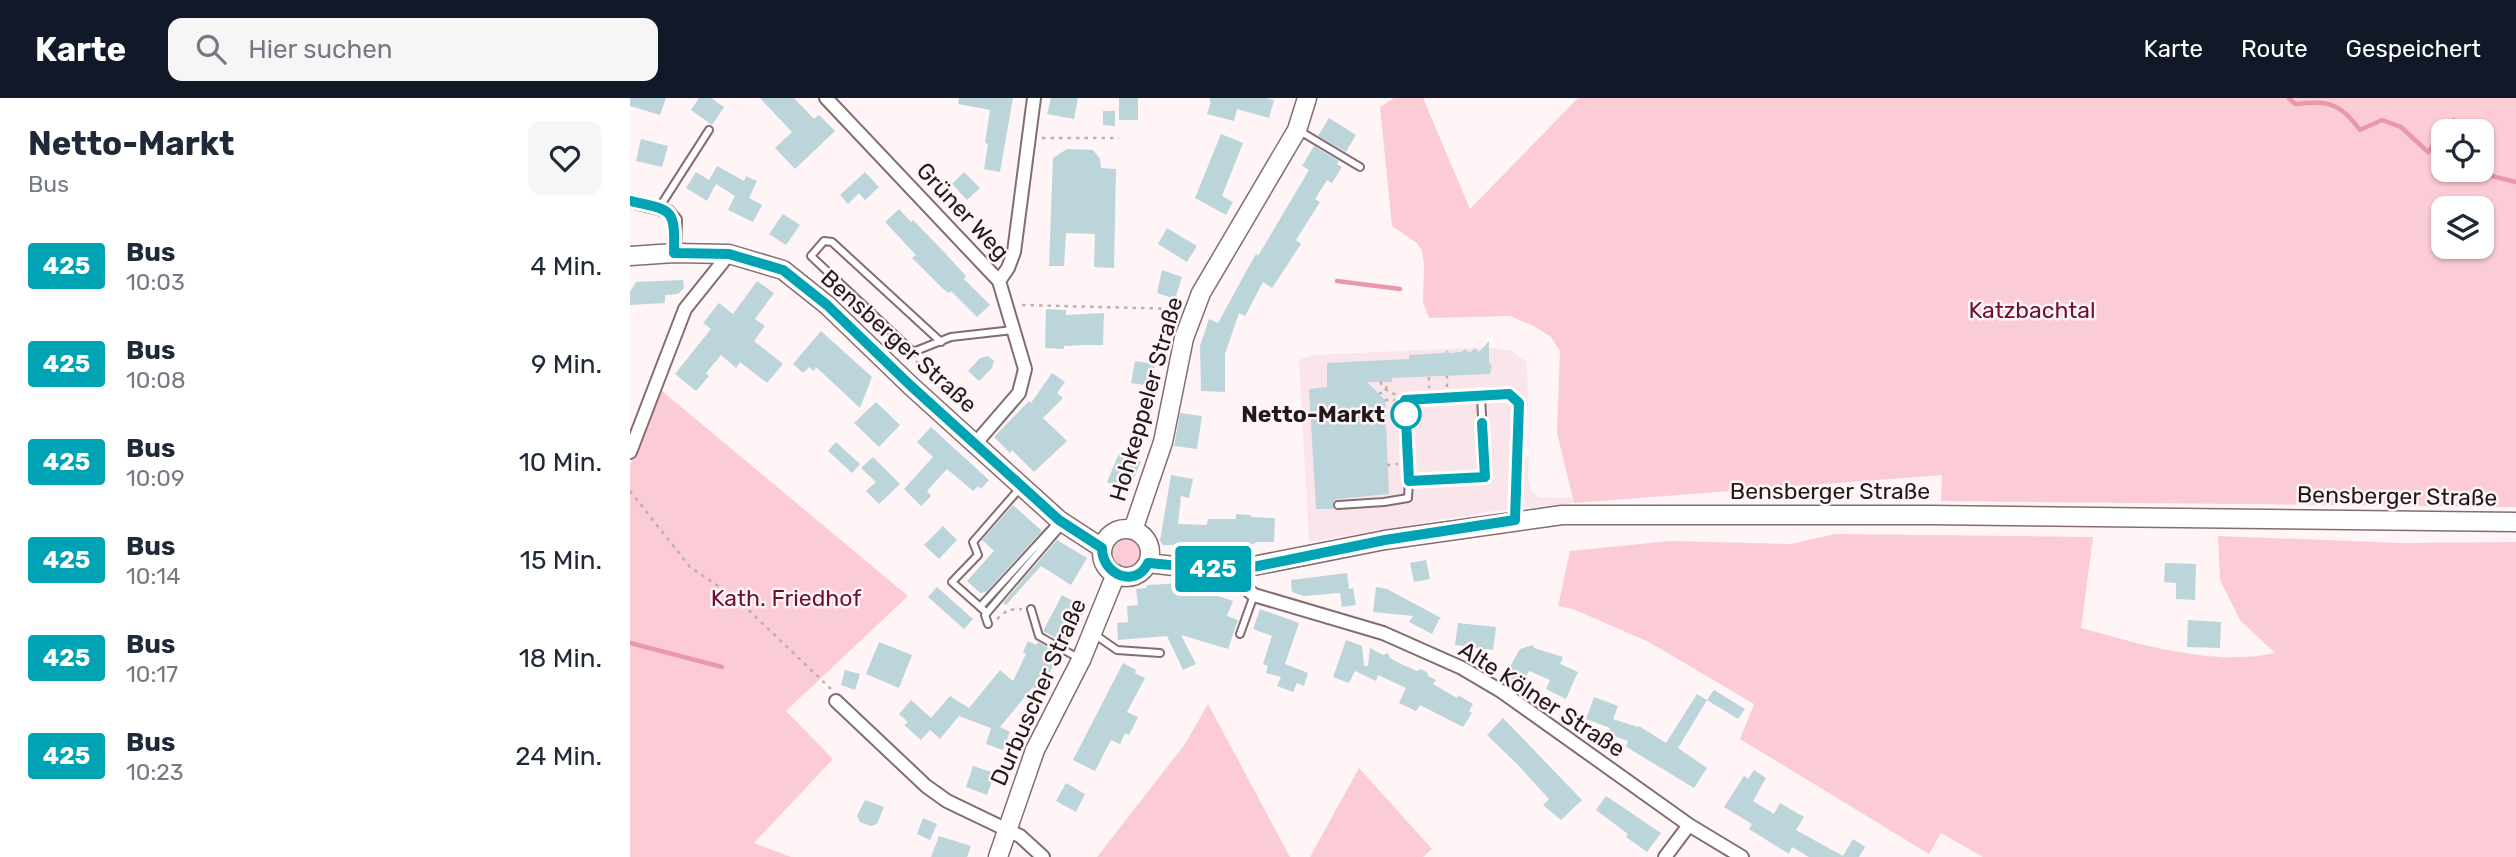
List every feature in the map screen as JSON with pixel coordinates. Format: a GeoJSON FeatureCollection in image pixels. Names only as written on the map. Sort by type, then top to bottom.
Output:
{"type":"FeatureCollection","features":[{"type":"Feature","properties":{"kind":"main road","name":"Hohkeppeler Straße"},"geometry":{"type":"LineString","coordinates":[[1133,530],[1163,442],[1184,338],[1201,293],[1297,130],[1307,98]]}},
{"type":"Feature","properties":{"kind":"main road","name":"Bensberger Straße"},"geometry":{"type":"LineString","coordinates":[[630,256],[674,253],[729,254],[783,270],[827,305],[1061,522],[1102,548]]}},
{"type":"Feature","properties":{"kind":"main road","name":"Bensberger Straße"},"geometry":{"type":"LineString","coordinates":[[1148,563],[1233,570],[1385,540],[1515,520],[1619,513],[1682,516],[1930,515],[2516,522]]}},
{"type":"Feature","properties":{"kind":"main road"},"geometry":{"type":"LineString","coordinates":[[1126,529],[1133,530],[1145,538],[1148,544],[1148,563],[1138,574],[1116,575],[1104,564],[1102,548],[1112,534],[1126,529]]}},
{"type":"Feature","properties":{"kind":"main road","name":"Durbuscher Straße"},"geometry":{"type":"LineString","coordinates":[[998,857],[1035,750],[1081,660],[1116,575]]}},
{"type":"Feature","properties":{"kind":"street","name":"Grüner Weg"},"geometry":{"type":"LineString","coordinates":[[826,98],[999,281],[1025,369],[1024,383],[1019,393],[975,444]]}},
{"type":"Feature","properties":{"kind":"street"},"geometry":{"type":"LineString","coordinates":[[999,281],[1014,252],[1034,98]]}},
{"type":"Feature","properties":{"kind":"street"},"geometry":{"type":"LineString","coordinates":[[630,201],[668,212],[674,220],[674,253]]}},
{"type":"Feature","properties":{"kind":"street"},"geometry":{"type":"LineString","coordinates":[[630,452],[685,309],[729,254]]}},
{"type":"Feature","properties":{"kind":"street"},"geometry":{"type":"LineString","coordinates":[[1233,570],[1244,587],[1254,595]]}},
{"type":"Feature","properties":{"kind":"street","name":"Alte Kölner Straße"},"geometry":{"type":"LineString","coordinates":[[1254,595],[1382,633],[1462,668],[1501,691],[1689,825],[1742,857]]}},
{"type":"Feature","properties":{"kind":"street"},"geometry":{"type":"LineString","coordinates":[[836,701],[926,786],[947,801],[1020,836],[1043,857]]}},
{"type":"Feature","properties":{"kind":"street"},"geometry":{"type":"LineString","coordinates":[[1665,857],[1689,825]]}},
{"type":"Feature","properties":{"kind":"lane"},"geometry":{"type":"LineString","coordinates":[[659,208],[709,130]]}},
{"type":"Feature","properties":{"kind":"lane"},"geometry":{"type":"LineString","coordinates":[[1297,130],[1360,167]]}},
{"type":"Feature","properties":{"kind":"lane"},"geometry":{"type":"LineString","coordinates":[[942,342],[832,242],[824,241],[811,256],[913,352],[942,342],[951,337],[1015,330]]}},
{"type":"Feature","properties":{"kind":"lane"},"geometry":{"type":"LineString","coordinates":[[1338,505],[1408,498],[1405,400],[1509,394],[1519,403],[1515,520]]}},
{"type":"Feature","properties":{"kind":"lane"},"geometry":{"type":"LineString","coordinates":[[1409,481],[1485,477],[1481,396]]}},
{"type":"Feature","properties":{"kind":"lane"},"geometry":{"type":"LineString","coordinates":[[987,612],[952,582],[978,555],[973,542],[1021,486]]}},
{"type":"Feature","properties":{"kind":"lane"},"geometry":{"type":"LineString","coordinates":[[980,607],[1061,522]]}},
{"type":"Feature","properties":{"kind":"lane"},"geometry":{"type":"LineString","coordinates":[[988,624],[985,615],[987,612],[1061,522]]}},
{"type":"Feature","properties":{"kind":"lane"},"geometry":{"type":"LineString","coordinates":[[1240,634],[1254,595]]}},
{"type":"Feature","properties":{"kind":"lane"},"geometry":{"type":"LineString","coordinates":[[1031,609],[1040,636],[1081,660]]}},
{"type":"Feature","properties":{"kind":"lane"},"geometry":{"type":"LineString","coordinates":[[1092,633],[1117,650],[1160,653]]}},
{"type":"Feature","properties":{"kind":"path"},"geometry":{"type":"LineString","coordinates":[[1028,138],[1119,138]]}},
{"type":"Feature","properties":{"kind":"path"},"geometry":{"type":"LineString","coordinates":[[1008,305],[1177,309]]}},
{"type":"Feature","properties":{"kind":"path"},"geometry":{"type":"LineString","coordinates":[[920,365],[942,391]]}},
{"type":"Feature","properties":{"kind":"path"},"geometry":{"type":"LineString","coordinates":[[1380,382],[1386,390],[1405,400]]}},
{"type":"Feature","properties":{"kind":"path"},"geometry":{"type":"LineString","coordinates":[[1386,390],[1387,382]]}},
{"type":"Feature","properties":{"kind":"path"},"geometry":{"type":"LineString","coordinates":[[1379,394],[1386,390]]}},
{"type":"Feature","properties":{"kind":"path"},"geometry":{"type":"LineString","coordinates":[[630,491],[690,567],[736,598],[825,682],[833,691],[836,701]]}},
{"type":"Feature","properties":{"kind":"path"},"geometry":{"type":"LineString","coordinates":[[1002,617],[1008,610]]}},
{"type":"Feature","properties":{"kind":"shaded area"},"geometry":{"type":"Polygon","coordinates":[[[1488,347],[1511,351],[1527,362],[1528,404],[1524,456],[1529,457],[1528,478],[1531,491],[1540,497],[1572,498],[1573,503],[1487,512],[1309,542],[1299,360],[1313,355],[1488,347]]]}},
{"type":"Feature","properties":{"kind":"green space","name":"Katzbachtal"},"geometry":{"type":"Polygon","coordinates":[[[1394,98],[1423,98],[1470,209],[1578,98],[2516,98],[2516,507],[1941,501],[1942,475],[1574,503],[1557,433],[1560,351],[1551,337],[1510,316],[1429,318],[1423,302],[1422,251],[1417,243],[1392,226],[1380,107],[1394,98]]]}},
{"type":"Feature","properties":{"kind":"green space","name":"Kath. Friedhof"},"geometry":{"type":"Polygon","coordinates":[[[661,390],[908,596],[786,711],[833,759],[754,843],[791,857],[630,857],[630,466],[661,390]]]}},
{"type":"Feature","properties":{"kind":"green space"},"geometry":{"type":"Polygon","coordinates":[[[1835,534],[2093,537],[2081,628],[2177,652],[2227,657],[2275,653],[2240,620],[2220,580],[2218,536],[2401,543],[2516,542],[2516,857],[1983,857],[1941,833],[1929,854],[1740,739],[1754,704],[1649,642],[1573,609],[1558,606],[1570,551],[1670,541],[1791,544],[1835,534]]]}},
{"type":"Feature","properties":{"kind":"green space"},"geometry":{"type":"Polygon","coordinates":[[[1125,539],[1136,543],[1140,554],[1136,565],[1125,569],[1114,565],[1110,554],[1114,543],[1125,539]]]}},
{"type":"Feature","properties":{"kind":"green space"},"geometry":{"type":"Polygon","coordinates":[[[1208,704],[1290,857],[1097,857],[1185,744],[1208,704]]]}},
{"type":"Feature","properties":{"kind":"green space"},"geometry":{"type":"Polygon","coordinates":[[[1359,768],[1432,849],[1423,857],[1310,857],[1359,768]]]}},
{"type":"Feature","properties":{"kind":"building"},"geometry":{"type":"Polygon","coordinates":[[[630,98],[666,98],[660,115],[630,106],[630,98]]]}},
{"type":"Feature","properties":{"kind":"building"},"geometry":{"type":"Polygon","coordinates":[[[699,98],[711,98],[724,107],[712,125],[691,110],[699,98]]]}},
{"type":"Feature","properties":{"kind":"building"},"geometry":{"type":"Polygon","coordinates":[[[760,98],[794,98],[814,119],[819,115],[835,131],[795,169],[775,148],[792,132],[760,98]]]}},
{"type":"Feature","properties":{"kind":"building"},"geometry":{"type":"Polygon","coordinates":[[[959,98],[1013,98],[1000,172],[984,169],[990,110],[958,104],[959,98]]]}},
{"type":"Feature","properties":{"kind":"building"},"geometry":{"type":"Polygon","coordinates":[[[1051,98],[1078,98],[1074,119],[1047,114],[1051,98]]]}},
{"type":"Feature","properties":{"kind":"building"},"geometry":{"type":"Polygon","coordinates":[[[1119,98],[1138,98],[1138,120],[1119,120],[1119,98]]]}},
{"type":"Feature","properties":{"kind":"building"},"geometry":{"type":"Polygon","coordinates":[[[1210,98],[1274,100],[1269,118],[1237,109],[1234,121],[1207,114],[1210,98]]]}},
{"type":"Feature","properties":{"kind":"building"},"geometry":{"type":"Polygon","coordinates":[[[1103,111],[1115,111],[1115,126],[1103,125],[1103,111]]]}},
{"type":"Feature","properties":{"kind":"building"},"geometry":{"type":"Polygon","coordinates":[[[1329,118],[1356,135],[1346,152],[1318,136],[1329,118]]]}},
{"type":"Feature","properties":{"kind":"building"},"geometry":{"type":"Polygon","coordinates":[[[1221,134],[1243,143],[1222,196],[1233,202],[1226,215],[1195,198],[1221,134]]]}},
{"type":"Feature","properties":{"kind":"building"},"geometry":{"type":"Polygon","coordinates":[[[641,139],[668,146],[662,167],[636,161],[641,139]]]}},
{"type":"Feature","properties":{"kind":"building"},"geometry":{"type":"Polygon","coordinates":[[[1314,146],[1339,161],[1337,164],[1342,167],[1332,183],[1327,180],[1315,199],[1320,202],[1296,240],[1301,244],[1272,288],[1263,282],[1245,316],[1239,313],[1225,354],[1225,392],[1201,391],[1200,346],[1209,319],[1218,323],[1256,254],[1258,256],[1309,170],[1302,166],[1314,146]]]}},
{"type":"Feature","properties":{"kind":"building"},"geometry":{"type":"Polygon","coordinates":[[[1067,149],[1093,150],[1100,159],[1101,168],[1116,169],[1114,268],[1094,267],[1095,234],[1066,233],[1064,266],[1049,266],[1053,158],[1067,149]]]}},
{"type":"Feature","properties":{"kind":"building"},"geometry":{"type":"Polygon","coordinates":[[[717,166],[744,181],[746,176],[757,181],[749,198],[762,205],[753,222],[728,210],[735,196],[716,184],[707,201],[686,188],[696,172],[709,180],[717,166]]]}},
{"type":"Feature","properties":{"kind":"building"},"geometry":{"type":"Polygon","coordinates":[[[865,172],[879,187],[865,200],[859,193],[848,204],[840,195],[865,172]]]}},
{"type":"Feature","properties":{"kind":"building"},"geometry":{"type":"Polygon","coordinates":[[[964,172],[980,188],[967,200],[952,184],[964,172]]]}},
{"type":"Feature","properties":{"kind":"building"},"geometry":{"type":"Polygon","coordinates":[[[899,209],[945,253],[966,276],[964,279],[990,305],[977,317],[951,291],[949,293],[943,289],[912,258],[916,255],[885,222],[899,209]]]}},
{"type":"Feature","properties":{"kind":"building"},"geometry":{"type":"Polygon","coordinates":[[[783,214],[800,225],[786,245],[769,234],[783,214]]]}},
{"type":"Feature","properties":{"kind":"building"},"geometry":{"type":"Polygon","coordinates":[[[1167,228],[1197,246],[1187,262],[1158,244],[1167,228]]]}},
{"type":"Feature","properties":{"kind":"building"},"geometry":{"type":"Polygon","coordinates":[[[1162,270],[1182,277],[1175,299],[1157,293],[1162,270]]]}},
{"type":"Feature","properties":{"kind":"building"},"geometry":{"type":"Polygon","coordinates":[[[683,280],[684,288],[678,294],[665,295],[665,303],[630,305],[630,292],[636,282],[683,280]]]}},
{"type":"Feature","properties":{"kind":"building"},"geometry":{"type":"Polygon","coordinates":[[[757,281],[774,293],[755,319],[765,326],[754,341],[783,364],[767,383],[740,362],[736,368],[721,355],[706,373],[709,376],[696,391],[675,374],[711,329],[703,323],[719,303],[733,314],[757,281]]]}},
{"type":"Feature","properties":{"kind":"building"},"geometry":{"type":"Polygon","coordinates":[[[1046,309],[1066,310],[1066,315],[1104,313],[1103,345],[1045,348],[1046,309]]]}},
{"type":"Feature","properties":{"kind":"building"},"geometry":{"type":"Polygon","coordinates":[[[821,331],[872,377],[860,408],[816,367],[814,371],[809,367],[803,373],[793,364],[821,331]]]}},
{"type":"Feature","properties":{"kind":"building"},"geometry":{"type":"Polygon","coordinates":[[[1489,341],[1489,363],[1492,366],[1490,374],[1392,378],[1392,382],[1367,382],[1385,400],[1389,494],[1337,499],[1333,503],[1334,509],[1316,509],[1309,389],[1327,387],[1327,363],[1409,359],[1409,355],[1444,353],[1447,350],[1450,353],[1465,349],[1470,353],[1475,348],[1479,352],[1489,341]]]}},
{"type":"Feature","properties":{"kind":"building"},"geometry":{"type":"Polygon","coordinates":[[[988,356],[994,361],[992,368],[979,381],[968,371],[980,358],[988,356]]]}},
{"type":"Feature","properties":{"kind":"building"},"geometry":{"type":"Polygon","coordinates":[[[1135,361],[1155,364],[1151,386],[1131,383],[1135,361]]]}},
{"type":"Feature","properties":{"kind":"building"},"geometry":{"type":"Polygon","coordinates":[[[1052,373],[1065,382],[1057,393],[1063,398],[1043,418],[1067,441],[1034,472],[994,437],[1029,401],[1031,403],[1052,373]]]}},
{"type":"Feature","properties":{"kind":"building"},"geometry":{"type":"Polygon","coordinates":[[[876,402],[900,425],[879,447],[854,423],[876,402]]]}},
{"type":"Feature","properties":{"kind":"building"},"geometry":{"type":"Polygon","coordinates":[[[1180,413],[1202,416],[1197,449],[1174,446],[1180,413]]]}},
{"type":"Feature","properties":{"kind":"building"},"geometry":{"type":"Polygon","coordinates":[[[931,427],[989,480],[981,489],[978,486],[973,491],[947,469],[927,491],[931,496],[921,506],[904,489],[933,457],[917,442],[931,427]]]}},
{"type":"Feature","properties":{"kind":"building"},"geometry":{"type":"Polygon","coordinates":[[[836,442],[860,464],[852,473],[828,451],[836,442]]]}},
{"type":"Feature","properties":{"kind":"building"},"geometry":{"type":"Polygon","coordinates":[[[1119,453],[1141,462],[1128,491],[1107,482],[1119,453]]]}},
{"type":"Feature","properties":{"kind":"building"},"geometry":{"type":"Polygon","coordinates":[[[873,457],[900,484],[879,504],[866,491],[876,482],[861,468],[873,457]]]}},
{"type":"Feature","properties":{"kind":"building"},"geometry":{"type":"Polygon","coordinates":[[[1171,475],[1193,479],[1189,498],[1181,496],[1178,524],[1207,525],[1208,519],[1236,519],[1236,514],[1275,518],[1274,542],[1256,542],[1251,546],[1163,545],[1160,541],[1171,475]]]}},
{"type":"Feature","properties":{"kind":"building"},"geometry":{"type":"Polygon","coordinates":[[[1013,505],[1042,531],[986,592],[980,593],[967,581],[994,551],[982,540],[1013,505]]]}},
{"type":"Feature","properties":{"kind":"building"},"geometry":{"type":"Polygon","coordinates":[[[943,526],[957,540],[939,559],[924,545],[943,526]]]}},
{"type":"Feature","properties":{"kind":"building"},"geometry":{"type":"Polygon","coordinates":[[[1057,540],[1087,558],[1071,585],[1041,566],[1006,605],[1003,603],[1057,540]]]}},
{"type":"Feature","properties":{"kind":"building"},"geometry":{"type":"Polygon","coordinates":[[[1426,560],[1430,579],[1414,582],[1410,563],[1426,560]]]}},
{"type":"Feature","properties":{"kind":"building"},"geometry":{"type":"Polygon","coordinates":[[[2165,563],[2196,564],[2195,600],[2176,599],[2176,583],[2164,582],[2165,563]]]}},
{"type":"Feature","properties":{"kind":"building"},"geometry":{"type":"Polygon","coordinates":[[[1347,573],[1349,589],[1353,588],[1356,605],[1342,607],[1340,593],[1303,596],[1292,592],[1291,580],[1347,573]]]}},
{"type":"Feature","properties":{"kind":"building"},"geometry":{"type":"Polygon","coordinates":[[[1187,579],[1211,587],[1209,593],[1233,601],[1227,616],[1238,620],[1228,649],[1181,635],[1196,664],[1183,670],[1167,636],[1118,640],[1117,623],[1128,622],[1127,606],[1138,605],[1136,589],[1147,588],[1146,585],[1187,583],[1187,579]]]}},
{"type":"Feature","properties":{"kind":"building"},"geometry":{"type":"Polygon","coordinates":[[[937,587],[973,619],[964,629],[928,597],[937,587]]]}},
{"type":"Feature","properties":{"kind":"building"},"geometry":{"type":"Polygon","coordinates":[[[1376,587],[1387,589],[1443,619],[1440,618],[1432,634],[1409,622],[1413,616],[1373,612],[1376,587]]]}},
{"type":"Feature","properties":{"kind":"building"},"geometry":{"type":"Polygon","coordinates":[[[1062,595],[1086,608],[1067,644],[1043,631],[1062,595]]]}},
{"type":"Feature","properties":{"kind":"building"},"geometry":{"type":"Polygon","coordinates":[[[1260,609],[1299,623],[1285,664],[1308,673],[1304,686],[1297,683],[1293,692],[1277,686],[1281,677],[1266,673],[1268,666],[1263,664],[1272,636],[1253,629],[1260,609]]]}},
{"type":"Feature","properties":{"kind":"building"},"geometry":{"type":"Polygon","coordinates":[[[2188,620],[2221,622],[2220,648],[2187,647],[2188,620]]]}},
{"type":"Feature","properties":{"kind":"building"},"geometry":{"type":"Polygon","coordinates":[[[1458,623],[1496,627],[1493,650],[1455,645],[1458,623]]]}},
{"type":"Feature","properties":{"kind":"building"},"geometry":{"type":"Polygon","coordinates":[[[1346,640],[1362,646],[1364,666],[1368,666],[1370,648],[1383,655],[1388,653],[1390,658],[1399,663],[1417,671],[1421,669],[1427,672],[1428,676],[1436,680],[1433,684],[1473,704],[1469,711],[1472,713],[1463,727],[1420,705],[1416,711],[1399,703],[1406,688],[1378,675],[1376,681],[1355,671],[1349,683],[1333,677],[1346,640]]]}},
{"type":"Feature","properties":{"kind":"building"},"geometry":{"type":"Polygon","coordinates":[[[1028,641],[1036,645],[1038,642],[1059,654],[1040,693],[1033,687],[1000,727],[1010,732],[1003,750],[986,744],[991,728],[959,716],[940,739],[930,730],[921,740],[904,725],[908,722],[899,714],[911,700],[931,718],[950,696],[969,708],[1000,670],[1013,681],[1026,654],[1023,652],[1028,641]]]}},
{"type":"Feature","properties":{"kind":"building"},"geometry":{"type":"Polygon","coordinates":[[[879,642],[912,655],[899,688],[866,674],[879,642]]]}},
{"type":"Feature","properties":{"kind":"building"},"geometry":{"type":"Polygon","coordinates":[[[1533,645],[1534,648],[1563,657],[1560,664],[1578,672],[1566,699],[1546,689],[1550,680],[1529,671],[1522,684],[1505,675],[1520,649],[1533,645]]]}},
{"type":"Feature","properties":{"kind":"building"},"geometry":{"type":"Polygon","coordinates":[[[1123,663],[1145,678],[1127,712],[1138,717],[1129,735],[1125,733],[1120,744],[1111,740],[1095,771],[1073,760],[1123,663]]]}},
{"type":"Feature","properties":{"kind":"building"},"geometry":{"type":"Polygon","coordinates":[[[845,670],[860,674],[855,690],[841,685],[845,670]]]}},
{"type":"Feature","properties":{"kind":"building"},"geometry":{"type":"Polygon","coordinates":[[[1714,690],[1745,709],[1738,719],[1707,700],[1714,690]]]}},
{"type":"Feature","properties":{"kind":"building"},"geometry":{"type":"Polygon","coordinates":[[[1697,694],[1707,700],[1678,748],[1707,768],[1694,788],[1633,751],[1626,746],[1628,741],[1608,734],[1610,728],[1586,719],[1594,697],[1618,706],[1613,719],[1639,726],[1666,743],[1697,694]]]}},
{"type":"Feature","properties":{"kind":"building"},"geometry":{"type":"Polygon","coordinates":[[[1503,718],[1582,800],[1561,820],[1543,805],[1549,799],[1487,735],[1503,718]]]}},
{"type":"Feature","properties":{"kind":"building"},"geometry":{"type":"Polygon","coordinates":[[[973,766],[995,773],[987,795],[966,787],[973,766]]]}},
{"type":"Feature","properties":{"kind":"building"},"geometry":{"type":"Polygon","coordinates":[[[1754,770],[1766,778],[1753,801],[1774,814],[1780,803],[1804,817],[1796,830],[1843,856],[1853,839],[1865,847],[1859,857],[1809,857],[1792,847],[1789,854],[1749,829],[1752,824],[1724,807],[1744,776],[1748,779],[1754,770]]]}},
{"type":"Feature","properties":{"kind":"building"},"geometry":{"type":"Polygon","coordinates":[[[1066,783],[1085,794],[1076,812],[1056,801],[1066,783]]]}},
{"type":"Feature","properties":{"kind":"building"},"geometry":{"type":"Polygon","coordinates":[[[1606,796],[1661,833],[1647,852],[1596,810],[1606,796]]]}},
{"type":"Feature","properties":{"kind":"building"},"geometry":{"type":"Polygon","coordinates":[[[865,800],[884,807],[877,824],[871,826],[860,822],[857,816],[865,800]]]}},
{"type":"Feature","properties":{"kind":"building"},"geometry":{"type":"Polygon","coordinates":[[[923,818],[937,824],[930,840],[917,834],[923,818]]]}},
{"type":"Feature","properties":{"kind":"building"},"geometry":{"type":"Polygon","coordinates":[[[939,836],[971,846],[967,857],[931,857],[939,836]]]}},
{"type":"Feature","properties":{"kind":"waterway"},"geometry":{"type":"LineString","coordinates":[[2289,98],[2295,104],[2332,105],[2346,114],[2360,130],[2382,120],[2401,127],[2428,152],[2431,148]]}},
{"type":"Feature","properties":{"kind":"waterway"},"geometry":{"type":"LineString","coordinates":[[2494,176],[2516,182]]}},
{"type":"Feature","properties":{"kind":"waterway"},"geometry":{"type":"LineString","coordinates":[[1337,281],[1400,289]]}},
{"type":"Feature","properties":{"kind":"waterway"},"geometry":{"type":"LineString","coordinates":[[630,643],[722,667]]}},
{"type":"Feature","properties":{"kind":"bus line","name":"425"},"geometry":{"type":"LineString","coordinates":[[630,201],[668,212],[674,220],[674,253],[729,254],[783,270],[827,305],[911,386],[1059,520],[1102,548],[1104,564],[1116,575],[1138,574],[1148,563],[1233,570],[1385,540],[1515,520],[1519,403],[1509,394],[1405,400],[1409,481],[1485,477],[1482,423]]}},
{"type":"Feature","properties":{"kind":"place","name":"Netto-Markt"},"geometry":{"type":"Point","coordinates":[1406,414]}}]}
